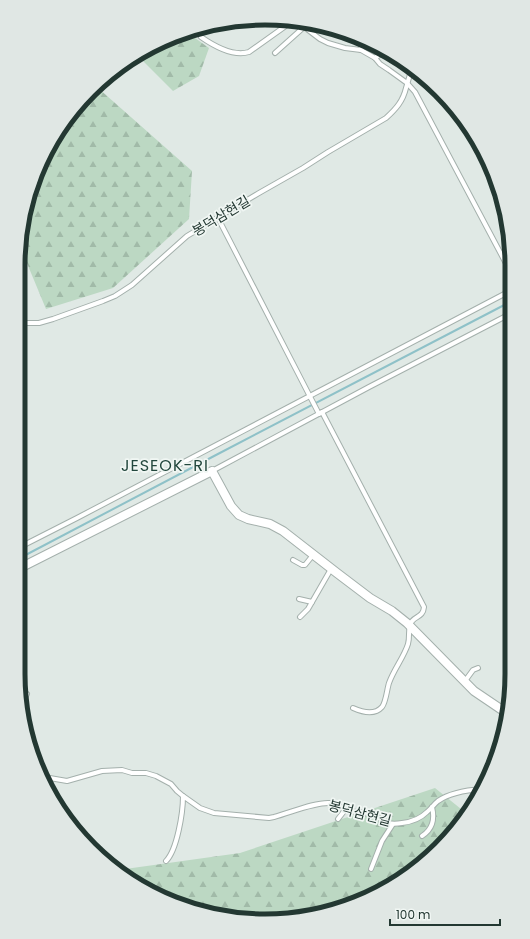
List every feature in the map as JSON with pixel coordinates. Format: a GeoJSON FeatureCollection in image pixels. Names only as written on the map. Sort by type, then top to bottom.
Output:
{"type":"FeatureCollection","features":[{"type":"Feature","properties":{"kind":"street"},"geometry":{"type":"LineString","coordinates":[[25,565],[212,471],[231,506],[238,514],[248,519],[270,524],[283,531],[370,598],[392,611],[474,691],[502,710]]}},
{"type":"Feature","properties":{"kind":"lane"},"geometry":{"type":"LineString","coordinates":[[201,37],[218,47],[236,53],[244,53],[249,52],[285,26]]}},
{"type":"Feature","properties":{"kind":"lane"},"geometry":{"type":"LineString","coordinates":[[275,53],[303,28]]}},
{"type":"Feature","properties":{"kind":"lane"},"geometry":{"type":"LineString","coordinates":[[307,29],[328,43],[345,48],[361,50],[375,58],[384,67],[408,83],[415,92],[505,261]]}},
{"type":"Feature","properties":{"kind":"lane"},"geometry":{"type":"LineString","coordinates":[[361,50],[362,45]]}},
{"type":"Feature","properties":{"kind":"lane"},"geometry":{"type":"LineString","coordinates":[[375,58],[380,54]]}},
{"type":"Feature","properties":{"kind":"lane","name":"봉덕삼현길"},"geometry":{"type":"LineString","coordinates":[[25,323],[39,323],[46,321],[115,296],[132,285],[187,236],[386,118],[402,101],[410,74]]}},
{"type":"Feature","properties":{"kind":"lane"},"geometry":{"type":"LineString","coordinates":[[218,218],[311,397],[321,413],[424,607],[422,614],[412,620],[409,626],[408,643],[389,683],[382,707],[371,712],[360,711],[353,708]]}},
{"type":"Feature","properties":{"kind":"lane"},"geometry":{"type":"LineString","coordinates":[[25,544],[311,397],[505,294]]}},
{"type":"Feature","properties":{"kind":"lane"},"geometry":{"type":"LineString","coordinates":[[212,471],[505,317]]}},
{"type":"Feature","properties":{"kind":"lane"},"geometry":{"type":"LineString","coordinates":[[293,560],[305,565],[313,554]]}},
{"type":"Feature","properties":{"kind":"lane"},"geometry":{"type":"LineString","coordinates":[[300,618],[308,609],[331,569]]}},
{"type":"Feature","properties":{"kind":"lane"},"geometry":{"type":"LineString","coordinates":[[299,599],[312,602]]}},
{"type":"Feature","properties":{"kind":"lane"},"geometry":{"type":"LineString","coordinates":[[464,682],[472,670],[478,668]]}},
{"type":"Feature","properties":{"kind":"lane","name":"봉덕삼현길"},"geometry":{"type":"LineString","coordinates":[[49,778],[67,781],[102,771],[122,770],[132,773],[146,773],[156,776],[171,784],[183,796],[200,808],[214,813],[258,818],[274,817],[312,805],[330,803],[336,804],[345,810],[369,813],[385,822],[393,824],[411,821],[427,813],[440,800],[464,791],[475,790]]}},
{"type":"Feature","properties":{"kind":"lane"},"geometry":{"type":"LineString","coordinates":[[166,861],[170,856],[176,840],[181,819],[183,796]]}},
{"type":"Feature","properties":{"kind":"lane"},"geometry":{"type":"LineString","coordinates":[[422,836],[430,829],[432,825],[434,818],[432,807]]}},
{"type":"Feature","properties":{"kind":"lane"},"geometry":{"type":"LineString","coordinates":[[338,819],[345,810]]}},
{"type":"Feature","properties":{"kind":"lane"},"geometry":{"type":"LineString","coordinates":[[371,869],[382,841],[393,824]]}},
{"type":"Feature","properties":{"kind":"green space"},"geometry":{"type":"Polygon","coordinates":[[[193,36],[209,48],[199,76],[173,91],[141,59],[173,43],[193,36]]]}},
{"type":"Feature","properties":{"kind":"green space"},"geometry":{"type":"Polygon","coordinates":[[[101,90],[192,171],[189,219],[113,288],[46,309],[25,259],[27,234],[33,203],[43,173],[57,145],[75,119],[101,90]]]}},
{"type":"Feature","properties":{"kind":"green space"},"geometry":{"type":"Polygon","coordinates":[[[435,788],[463,810],[435,844],[398,874],[385,882],[357,896],[327,906],[296,912],[265,914],[249,913],[234,912],[203,906],[173,896],[145,882],[125,869],[240,853],[435,788]]]}},
{"type":"Feature","properties":{"kind":"waterway"},"geometry":{"type":"LineString","coordinates":[[25,555],[505,305]]}},
{"type":"Feature","properties":{"kind":"district","name":"JESEOK-RI"},"geometry":{"type":"Point","coordinates":[165,465]}}]}
